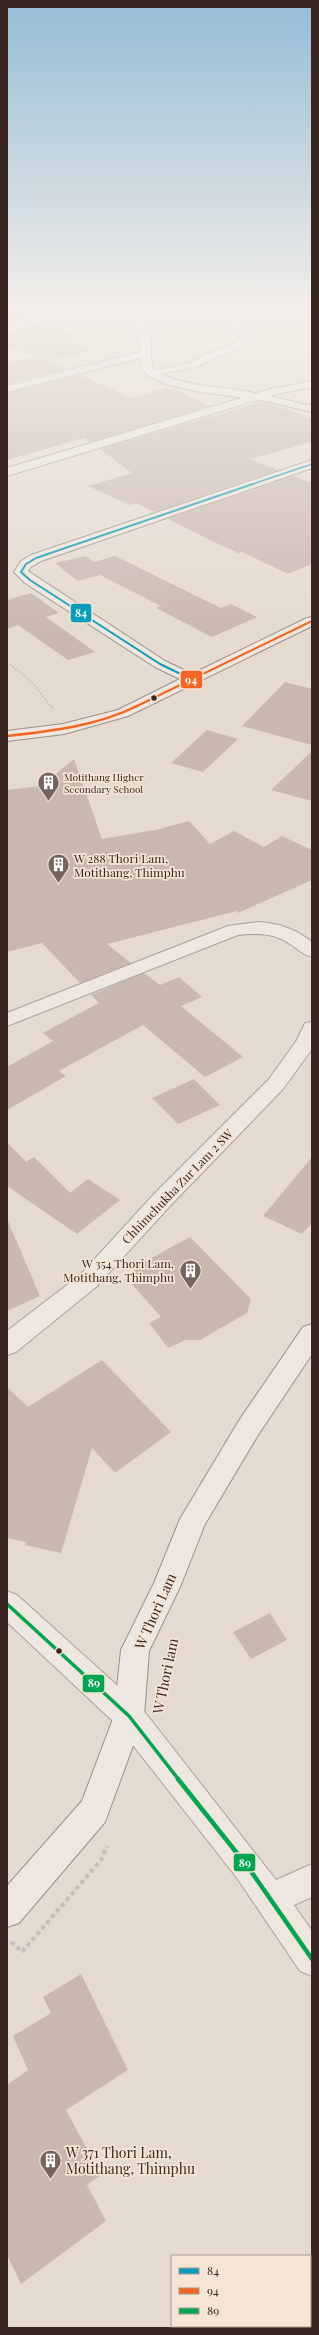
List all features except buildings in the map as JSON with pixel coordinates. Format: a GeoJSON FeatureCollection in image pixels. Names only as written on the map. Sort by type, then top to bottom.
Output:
{"type":"FeatureCollection","features":[{"type":"Feature","properties":{"kind":"street"},"geometry":{"type":"LineString","coordinates":[[7,472],[193,417]]}},
{"type":"Feature","properties":{"kind":"street"},"geometry":{"type":"LineString","coordinates":[[191,679],[160,664],[30,580],[21,572],[26,564],[36,558],[312,464]]}},
{"type":"Feature","properties":{"kind":"street"},"geometry":{"type":"LineString","coordinates":[[7,736],[64,729],[123,712],[312,621]]}},
{"type":"Feature","properties":{"kind":"street"},"geometry":{"type":"LineString","coordinates":[[7,1020],[235,930],[261,926],[281,930],[297,938],[312,951]]}},
{"type":"Feature","properties":{"kind":"street","name":"Chhimchukha Zur Lam 2 SW"},"geometry":{"type":"LineString","coordinates":[[7,1345],[88,1282],[162,1200],[276,1084],[307,1041],[312,1028]]}},
{"type":"Feature","properties":{"kind":"street","name":"W Thori Lam"},"geometry":{"type":"LineString","coordinates":[[7,1911],[94,1811],[129,1716],[135,1650],[166,1587],[194,1519],[249,1427],[312,1334]]}},
{"type":"Feature","properties":{"kind":"street"},"geometry":{"type":"LineString","coordinates":[[7,1604],[129,1716],[248,1867],[312,1959]]}},
{"type":"Feature","properties":{"kind":"street"},"geometry":{"type":"LineString","coordinates":[[270,1899],[312,1880]]}},
{"type":"Feature","properties":{"kind":"path"},"geometry":{"type":"LineString","coordinates":[[7,662],[25,674],[44,694],[64,729]]}},
{"type":"Feature","properties":{"kind":"path","name":"W Thori lam"},"geometry":{"type":"LineString","coordinates":[[164,1674],[170,1644]]}},
{"type":"Feature","properties":{"kind":"path"},"geometry":{"type":"LineString","coordinates":[[7,1940],[22,1952],[101,1860],[110,1838]]}},
{"type":"Feature","properties":{"kind":"transit line","name":"84"},"geometry":{"type":"LineString","coordinates":[[191,679],[160,664],[30,580],[21,572],[26,564],[36,558],[312,464]]}},
{"type":"Feature","properties":{"kind":"transit line","name":"94"},"geometry":{"type":"LineString","coordinates":[[7,736],[64,729],[123,713],[312,621]]}},
{"type":"Feature","properties":{"kind":"transit line","name":"89"},"geometry":{"type":"LineString","coordinates":[[7,1604],[129,1716],[248,1867],[312,1959]]}},
{"type":"Feature","properties":{"kind":"place","name":"Motithang Higher Secondary School"},"geometry":{"type":"Point","coordinates":[48,802]}},
{"type":"Feature","properties":{"kind":"place","name":"W 288 Thori Lam, Motithang, Thimphu"},"geometry":{"type":"Point","coordinates":[58,884]}},
{"type":"Feature","properties":{"kind":"place","name":"W 354 Thori Lam, Motithang, Thimphu"},"geometry":{"type":"Point","coordinates":[190,1290]}},
{"type":"Feature","properties":{"kind":"place","name":"W 371 Thori Lam, Motithang, Thimphu"},"geometry":{"type":"Point","coordinates":[50,2180]}}]}
